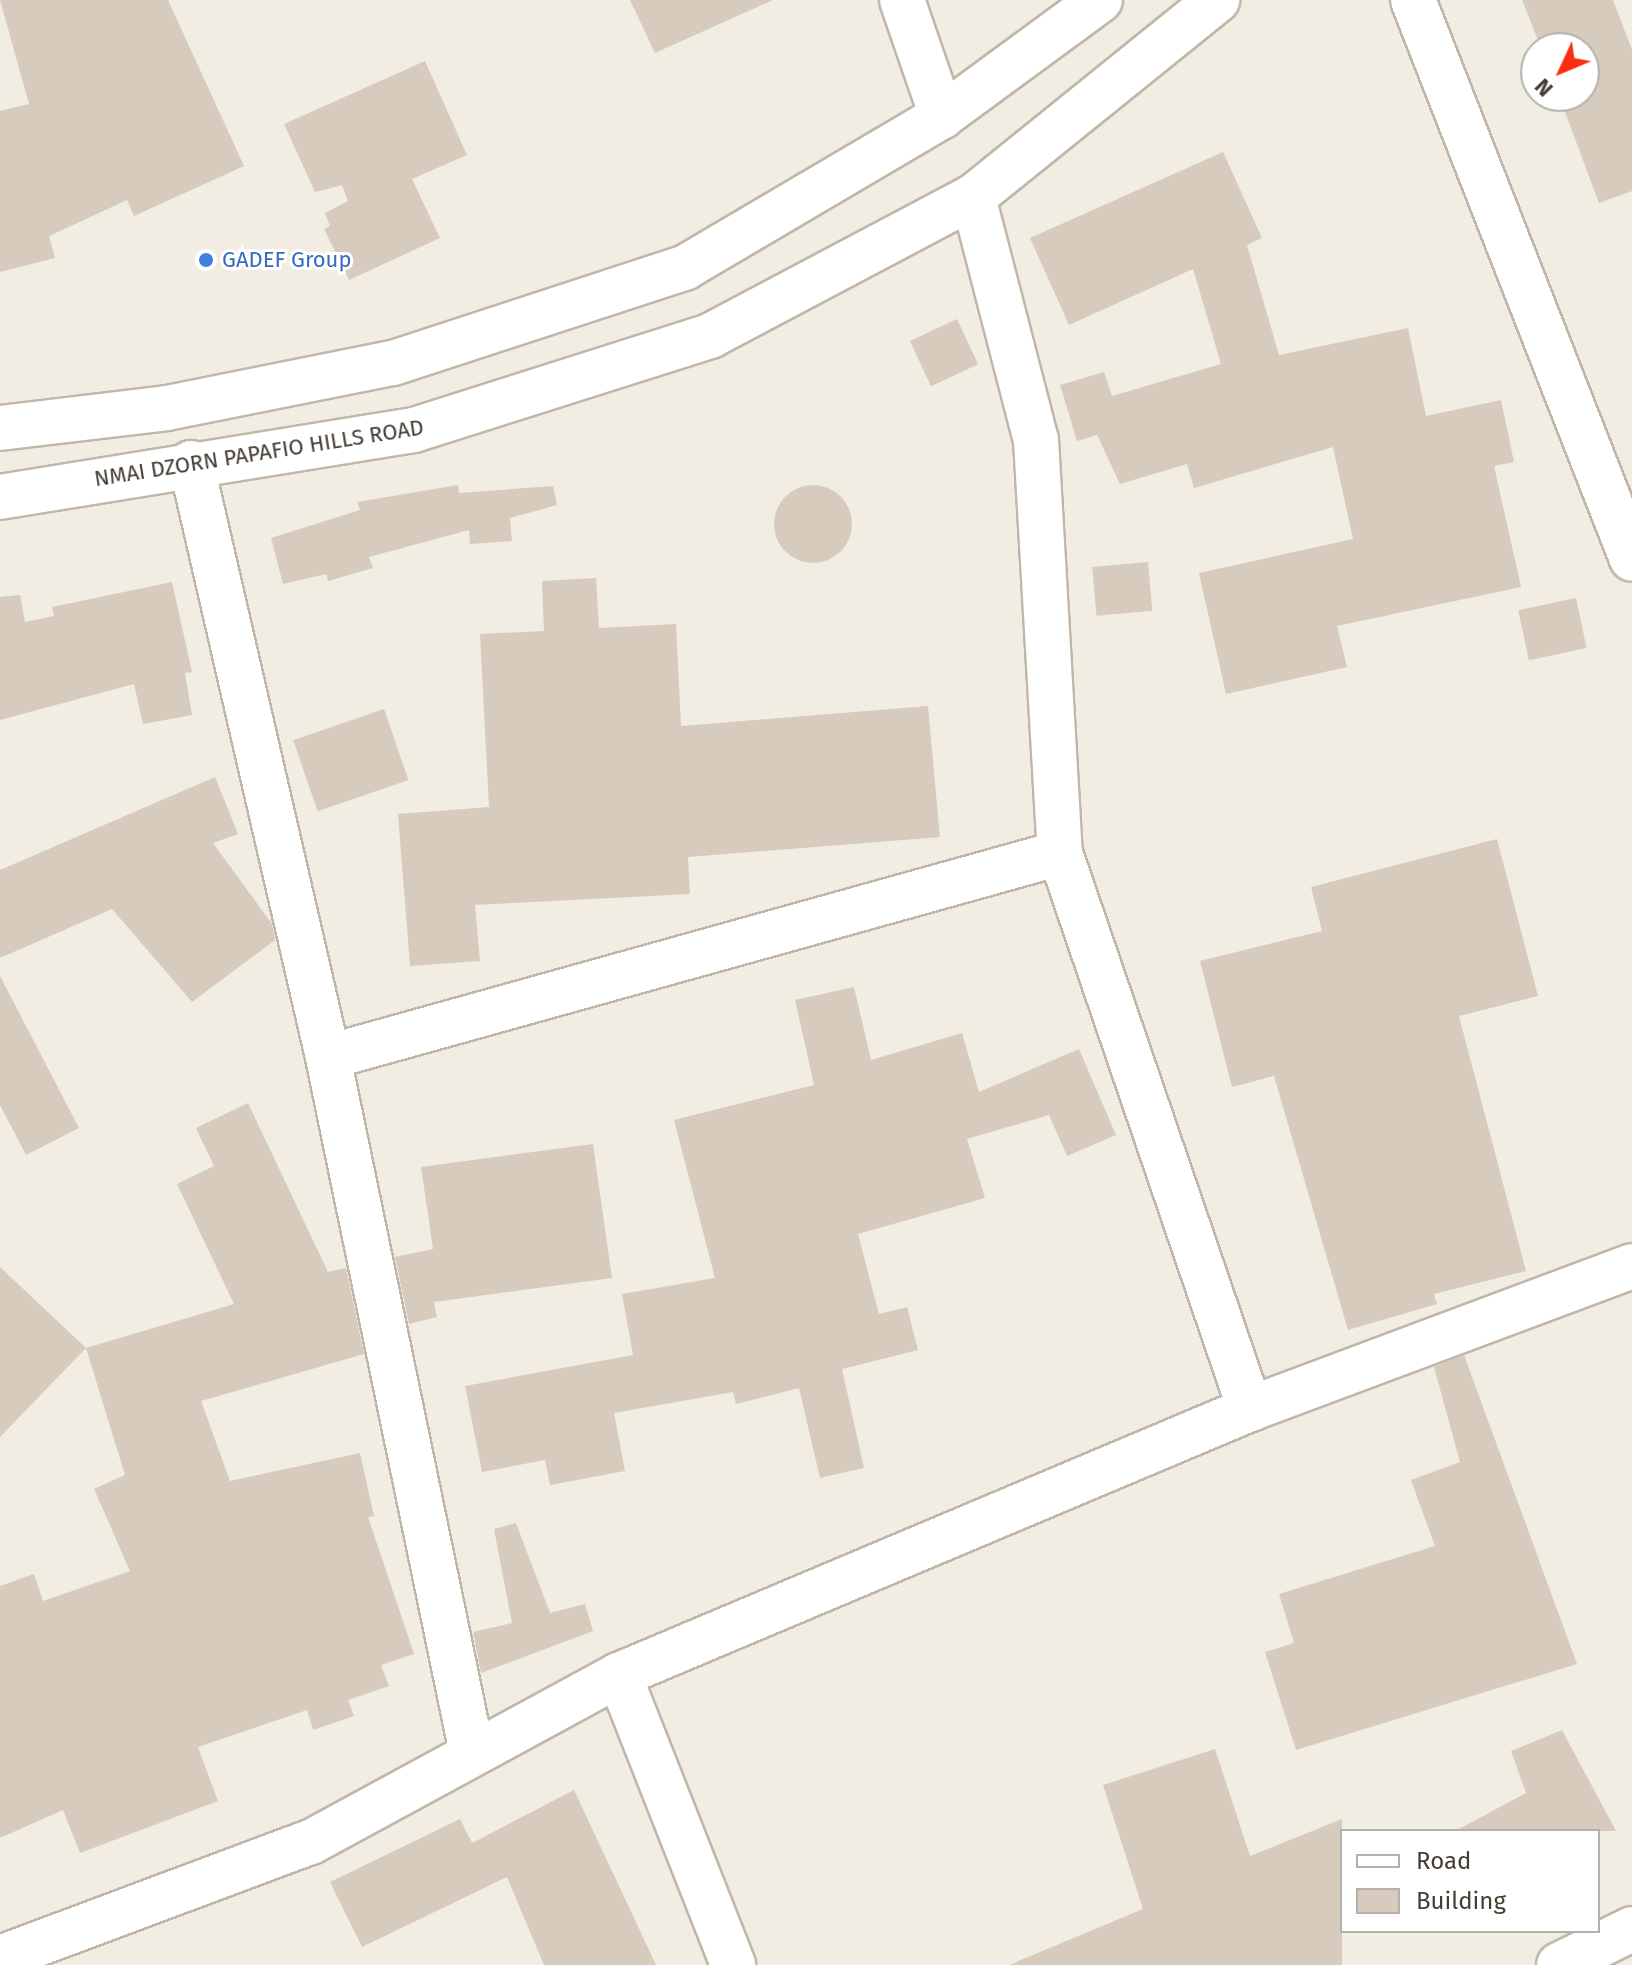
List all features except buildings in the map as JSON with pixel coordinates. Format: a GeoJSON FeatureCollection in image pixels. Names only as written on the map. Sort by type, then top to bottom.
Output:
{"type":"FeatureCollection","features":[{"type":"Feature","properties":{"kind":"street"},"geometry":{"type":"LineString","coordinates":[[902,0],[942,116]]}},
{"type":"Feature","properties":{"kind":"street"},"geometry":{"type":"LineString","coordinates":[[0,428],[167,408],[393,363],[549,315],[686,267],[942,116],[1100,0]]}},
{"type":"Feature","properties":{"kind":"street","name":"NMAI DZORN PAPAFIO HILLS ROAD"},"geometry":{"type":"LineString","coordinates":[[0,497],[191,463],[414,430],[581,382],[710,336],[973,197],[1217,0]]}},
{"type":"Feature","properties":{"kind":"street"},"geometry":{"type":"LineString","coordinates":[[1413,0],[1632,558]]}},
{"type":"Feature","properties":{"kind":"street"},"geometry":{"type":"LineString","coordinates":[[973,197],[1036,440],[1060,853],[1250,1409]]}},
{"type":"Feature","properties":{"kind":"street"},"geometry":{"type":"LineString","coordinates":[[191,463],[328,1057],[472,1753]]}},
{"type":"Feature","properties":{"kind":"street"},"geometry":{"type":"LineString","coordinates":[[328,1057],[1060,853]]}},
{"type":"Feature","properties":{"kind":"street"},"geometry":{"type":"LineString","coordinates":[[0,1958],[311,1842],[619,1675],[1250,1409],[1632,1266]]}},
{"type":"Feature","properties":{"kind":"street"},"geometry":{"type":"LineString","coordinates":[[619,1675],[733,1965]]}},
{"type":"Feature","properties":{"kind":"street"},"geometry":{"type":"LineString","coordinates":[[1559,1965],[1632,1929]]}},
{"type":"Feature","properties":{"kind":"place","name":"GADEF Group"},"geometry":{"type":"Point","coordinates":[206,260]}}]}
